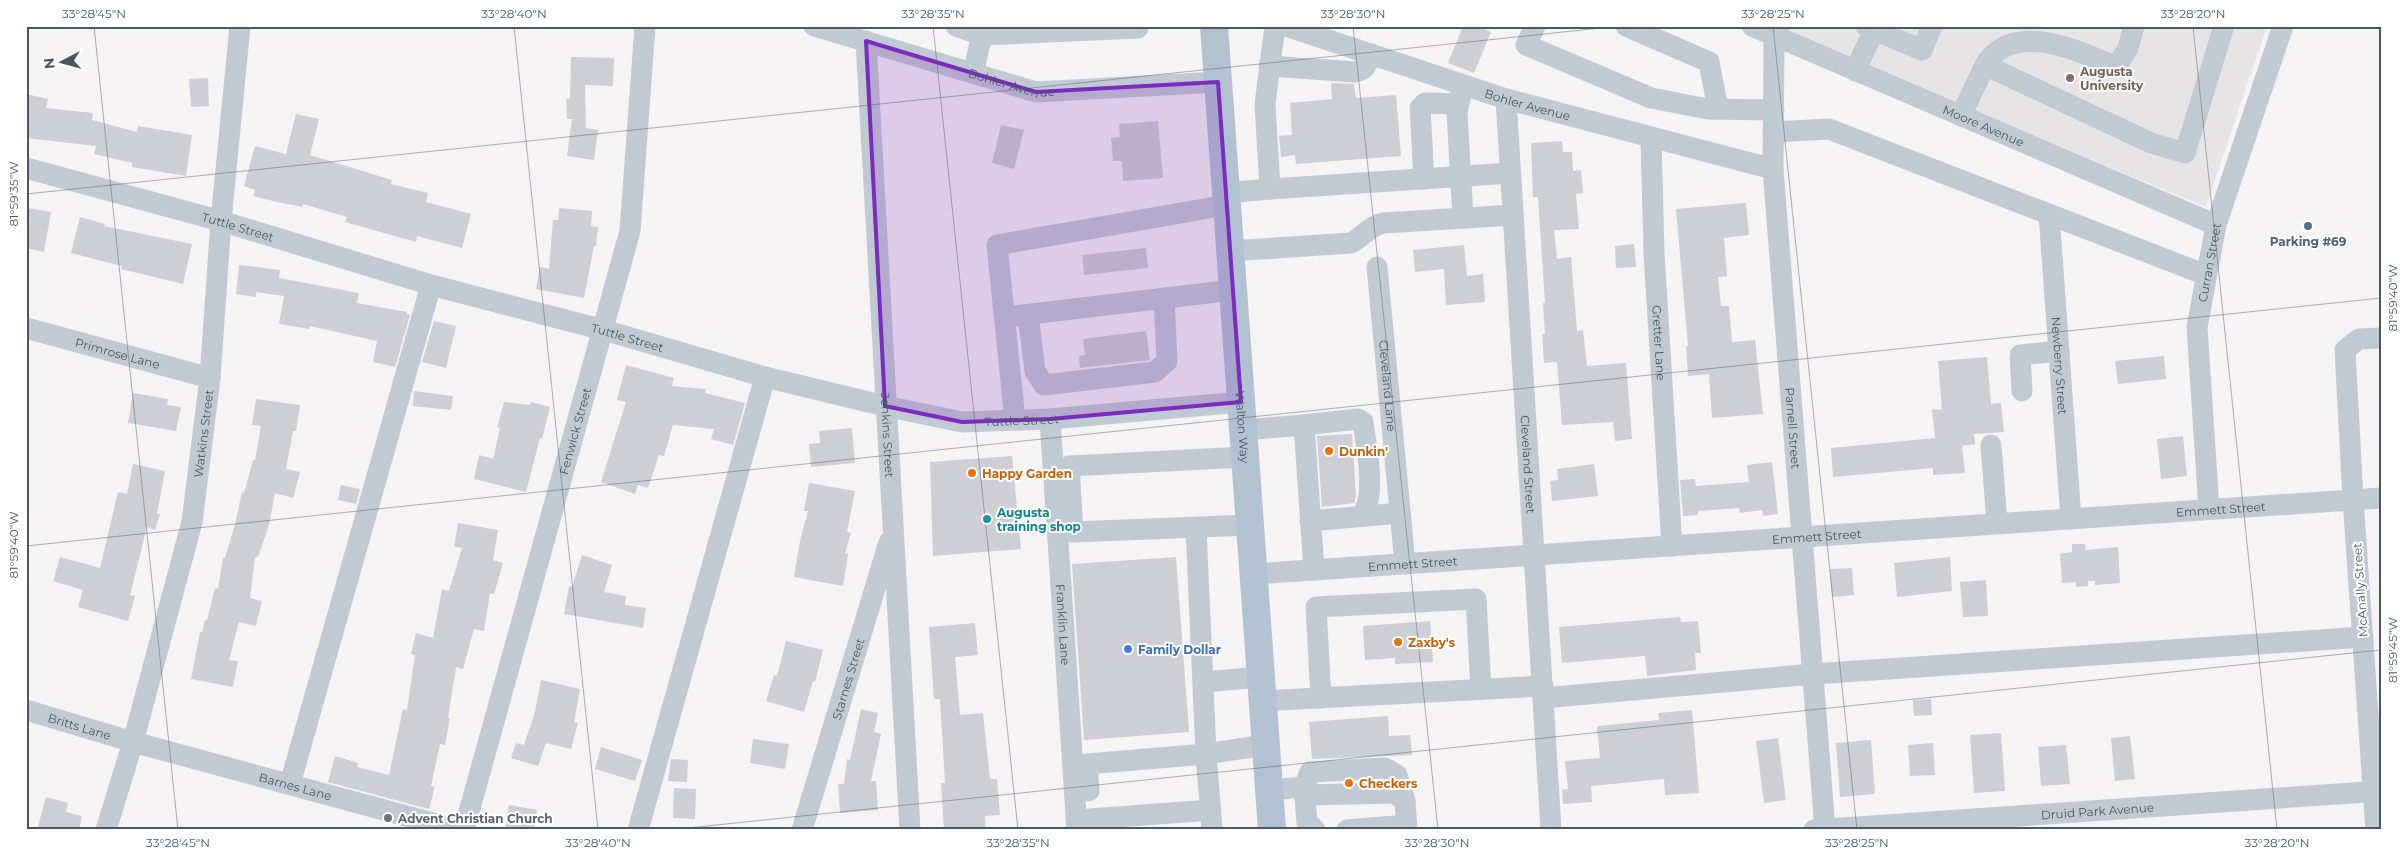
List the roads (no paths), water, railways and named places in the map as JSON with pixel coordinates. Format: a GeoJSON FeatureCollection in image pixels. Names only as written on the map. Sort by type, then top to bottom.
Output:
{"type":"FeatureCollection","features":[{"type":"Feature","properties":{"kind":"main road","name":"Walton Way"},"geometry":{"type":"LineString","coordinates":[[1214,26],[1269,790],[1266,829]]}},
{"type":"Feature","properties":{"kind":"street","name":"Watkins Street"},"geometry":{"type":"LineString","coordinates":[[106,830],[133,742],[192,522],[210,378],[221,221],[240,26]]}},
{"type":"Feature","properties":{"kind":"street","name":"Fenwick Street"},"geometry":{"type":"LineString","coordinates":[[464,830],[630,231],[645,26]]}},
{"type":"Feature","properties":{"kind":"street","name":"Bohler Avenue"},"geometry":{"type":"LineString","coordinates":[[814,26],[1036,92],[1218,82]]}},
{"type":"Feature","properties":{"kind":"street"},"geometry":{"type":"LineString","coordinates":[[956,26],[982,35],[1138,28],[1138,26]]}},
{"type":"Feature","properties":{"kind":"street"},"geometry":{"type":"LineString","coordinates":[[1535,26],[1526,45],[1651,98],[1708,109],[1774,110]]}},
{"type":"Feature","properties":{"kind":"street"},"geometry":{"type":"LineString","coordinates":[[1626,26],[1709,62],[1718,109]]}},
{"type":"Feature","properties":{"kind":"street","name":"Moore Avenue"},"geometry":{"type":"LineString","coordinates":[[1752,26],[1776,31],[1855,71],[2216,225]]}},
{"type":"Feature","properties":{"kind":"street"},"geometry":{"type":"LineString","coordinates":[[1855,71],[1870,28],[1922,50],[1932,26]]}},
{"type":"Feature","properties":{"kind":"street"},"geometry":{"type":"LineString","coordinates":[[1961,116],[1991,55],[2010,45],[2043,41],[2070,47],[2111,65],[2120,61],[2128,48],[2134,26]]}},
{"type":"Feature","properties":{"kind":"street"},"geometry":{"type":"LineString","coordinates":[[1985,65],[2151,143],[2185,153],[2224,26]]}},
{"type":"Feature","properties":{"kind":"street","name":"Curran Street"},"geometry":{"type":"LineString","coordinates":[[2209,509],[2196,327],[2216,225],[2283,26]]}},
{"type":"Feature","properties":{"kind":"street","name":"Bohler Avenue"},"geometry":{"type":"LineString","coordinates":[[1287,27],[1371,54],[1461,95],[1506,99],[1651,139],[1773,169]]}},
{"type":"Feature","properties":{"kind":"street"},"geometry":{"type":"LineString","coordinates":[[1270,189],[1265,104],[1269,66],[1287,27]]}},
{"type":"Feature","properties":{"kind":"street","name":"Parnell Street"},"geometry":{"type":"LineString","coordinates":[[1776,31],[1773,169],[1814,674],[1820,829]]}},
{"type":"Feature","properties":{"kind":"street"},"geometry":{"type":"LineString","coordinates":[[973,73],[982,35]]}},
{"type":"Feature","properties":{"kind":"street","name":"Jenkins Street"},"geometry":{"type":"LineString","coordinates":[[866,40],[910,830]]}},
{"type":"Feature","properties":{"kind":"street"},"geometry":{"type":"LineString","coordinates":[[1269,66],[1355,72],[1362,71],[1367,66],[1371,54]]}},
{"type":"Feature","properties":{"kind":"street"},"geometry":{"type":"LineString","coordinates":[[1424,179],[1420,108],[1425,103],[1461,95],[1457,112],[1463,218]]}},
{"type":"Feature","properties":{"kind":"street","name":"Cleveland Street"},"geometry":{"type":"LineString","coordinates":[[1506,99],[1552,830]]}},
{"type":"Feature","properties":{"kind":"street"},"geometry":{"type":"LineString","coordinates":[[1774,132],[1829,129],[2206,275]]}},
{"type":"Feature","properties":{"kind":"street","name":"Gretter Lane"},"geometry":{"type":"LineString","coordinates":[[1651,139],[1655,263],[1672,546]]}},
{"type":"Feature","properties":{"kind":"street","name":"Tuttle Street"},"geometry":{"type":"LineString","coordinates":[[26,168],[221,221],[431,285],[604,330],[765,377],[885,406],[962,422],[1050,419],[1241,402]]}},
{"type":"Feature","properties":{"kind":"street"},"geometry":{"type":"LineString","coordinates":[[1015,420],[997,245],[1270,189],[1511,173]]}},
{"type":"Feature","properties":{"kind":"street","name":"Newberry Street"},"geometry":{"type":"LineString","coordinates":[[2049,214],[2071,519]]}},
{"type":"Feature","properties":{"kind":"street"},"geometry":{"type":"LineString","coordinates":[[1230,251],[1351,243],[1361,238],[1375,224],[1513,215]]}},
{"type":"Feature","properties":{"kind":"street","name":"Cleveland Lane"},"geometry":{"type":"LineString","coordinates":[[1377,267],[1405,564]]}},
{"type":"Feature","properties":{"kind":"street"},"geometry":{"type":"LineString","coordinates":[[290,784],[431,285]]}},
{"type":"Feature","properties":{"kind":"street"},"geometry":{"type":"LineString","coordinates":[[1004,318],[1233,290]]}},
{"type":"Feature","properties":{"kind":"street"},"geometry":{"type":"LineString","coordinates":[[1028,315],[1035,371],[1044,385],[1156,372],[1167,361],[1164,298]]}},
{"type":"Feature","properties":{"kind":"street","name":"Primrose Lane"},"geometry":{"type":"LineString","coordinates":[[26,328],[210,378]]}},
{"type":"Feature","properties":{"kind":"street","name":"McAnally Street"},"geometry":{"type":"LineString","coordinates":[[2376,830],[2377,791],[2363,637],[2345,350],[2359,340],[2381,338]]}},
{"type":"Feature","properties":{"kind":"street"},"geometry":{"type":"LineString","coordinates":[[2022,391],[2020,355],[2059,350]]}},
{"type":"Feature","properties":{"kind":"street"},"geometry":{"type":"LineString","coordinates":[[638,830],[765,377]]}},
{"type":"Feature","properties":{"kind":"street","name":"Franklin Lane"},"geometry":{"type":"LineString","coordinates":[[1050,419],[1081,823]]}},
{"type":"Feature","properties":{"kind":"street"},"geometry":{"type":"LineString","coordinates":[[1243,430],[1358,419],[1363,422],[1370,496],[1365,512],[1360,516]]}},
{"type":"Feature","properties":{"kind":"street"},"geometry":{"type":"LineString","coordinates":[[1304,425],[1314,570]]}},
{"type":"Feature","properties":{"kind":"street"},"geometry":{"type":"LineString","coordinates":[[1991,445],[1997,523]]}},
{"type":"Feature","properties":{"kind":"street"},"geometry":{"type":"LineString","coordinates":[[1245,457],[1069,466],[1074,532],[1250,525]]}},
{"type":"Feature","properties":{"kind":"street","name":"Emmett Street"},"geometry":{"type":"LineString","coordinates":[[1253,574],[2381,498]]}},
{"type":"Feature","properties":{"kind":"street"},"geometry":{"type":"LineString","coordinates":[[1310,521],[1400,513]]}},
{"type":"Feature","properties":{"kind":"street","name":"Starnes Street"},"geometry":{"type":"LineString","coordinates":[[802,830],[893,528]]}},
{"type":"Feature","properties":{"kind":"street"},"geometry":{"type":"LineString","coordinates":[[1196,528],[1206,754],[1212,820],[1081,823],[1087,764],[1206,754],[1265,745]]}},
{"type":"Feature","properties":{"kind":"street"},"geometry":{"type":"LineString","coordinates":[[1321,698],[1316,607],[1476,599],[1481,689]]}},
{"type":"Feature","properties":{"kind":"street"},"geometry":{"type":"LineString","coordinates":[[1204,682],[1321,698],[1481,689],[1543,692],[2363,637]]}},
{"type":"Feature","properties":{"kind":"street","name":"Britts Lane"},"geometry":{"type":"LineString","coordinates":[[26,710],[133,742]]}},
{"type":"Feature","properties":{"kind":"street","name":"Barnes Lane"},"geometry":{"type":"LineString","coordinates":[[133,742],[458,830]]}},
{"type":"Feature","properties":{"kind":"street"},"geometry":{"type":"LineString","coordinates":[[1315,830],[1307,822],[1305,791],[1310,772],[1385,768],[1397,775],[1405,801],[1407,827],[1347,830]]}},
{"type":"Feature","properties":{"kind":"street"},"geometry":{"type":"LineString","coordinates":[[1269,790],[1305,791]]}},
{"type":"Feature","properties":{"kind":"street","name":"Druid Park Avenue"},"geometry":{"type":"LineString","coordinates":[[1820,829],[1924,826],[2377,791]]}},
{"type":"Feature","properties":{"kind":"place","name":"Augusta University"},"geometry":{"type":"Point","coordinates":[2070,78]}},
{"type":"Feature","properties":{"kind":"place","name":"Parking #69"},"geometry":{"type":"Point","coordinates":[2308,226]}},
{"type":"Feature","properties":{"kind":"place","name":"Dunkin'"},"geometry":{"type":"Point","coordinates":[1329,451]}},
{"type":"Feature","properties":{"kind":"place","name":"Happy Garden"},"geometry":{"type":"Point","coordinates":[972,473]}},
{"type":"Feature","properties":{"kind":"place","name":"Augusta training shop"},"geometry":{"type":"Point","coordinates":[987,519]}},
{"type":"Feature","properties":{"kind":"place","name":"Zaxby's"},"geometry":{"type":"Point","coordinates":[1398,642]}},
{"type":"Feature","properties":{"kind":"place","name":"Family Dollar"},"geometry":{"type":"Point","coordinates":[1128,649]}},
{"type":"Feature","properties":{"kind":"place","name":"Checkers"},"geometry":{"type":"Point","coordinates":[1349,783]}},
{"type":"Feature","properties":{"kind":"place","name":"Advent Christian Church"},"geometry":{"type":"Point","coordinates":[388,818]}}]}
